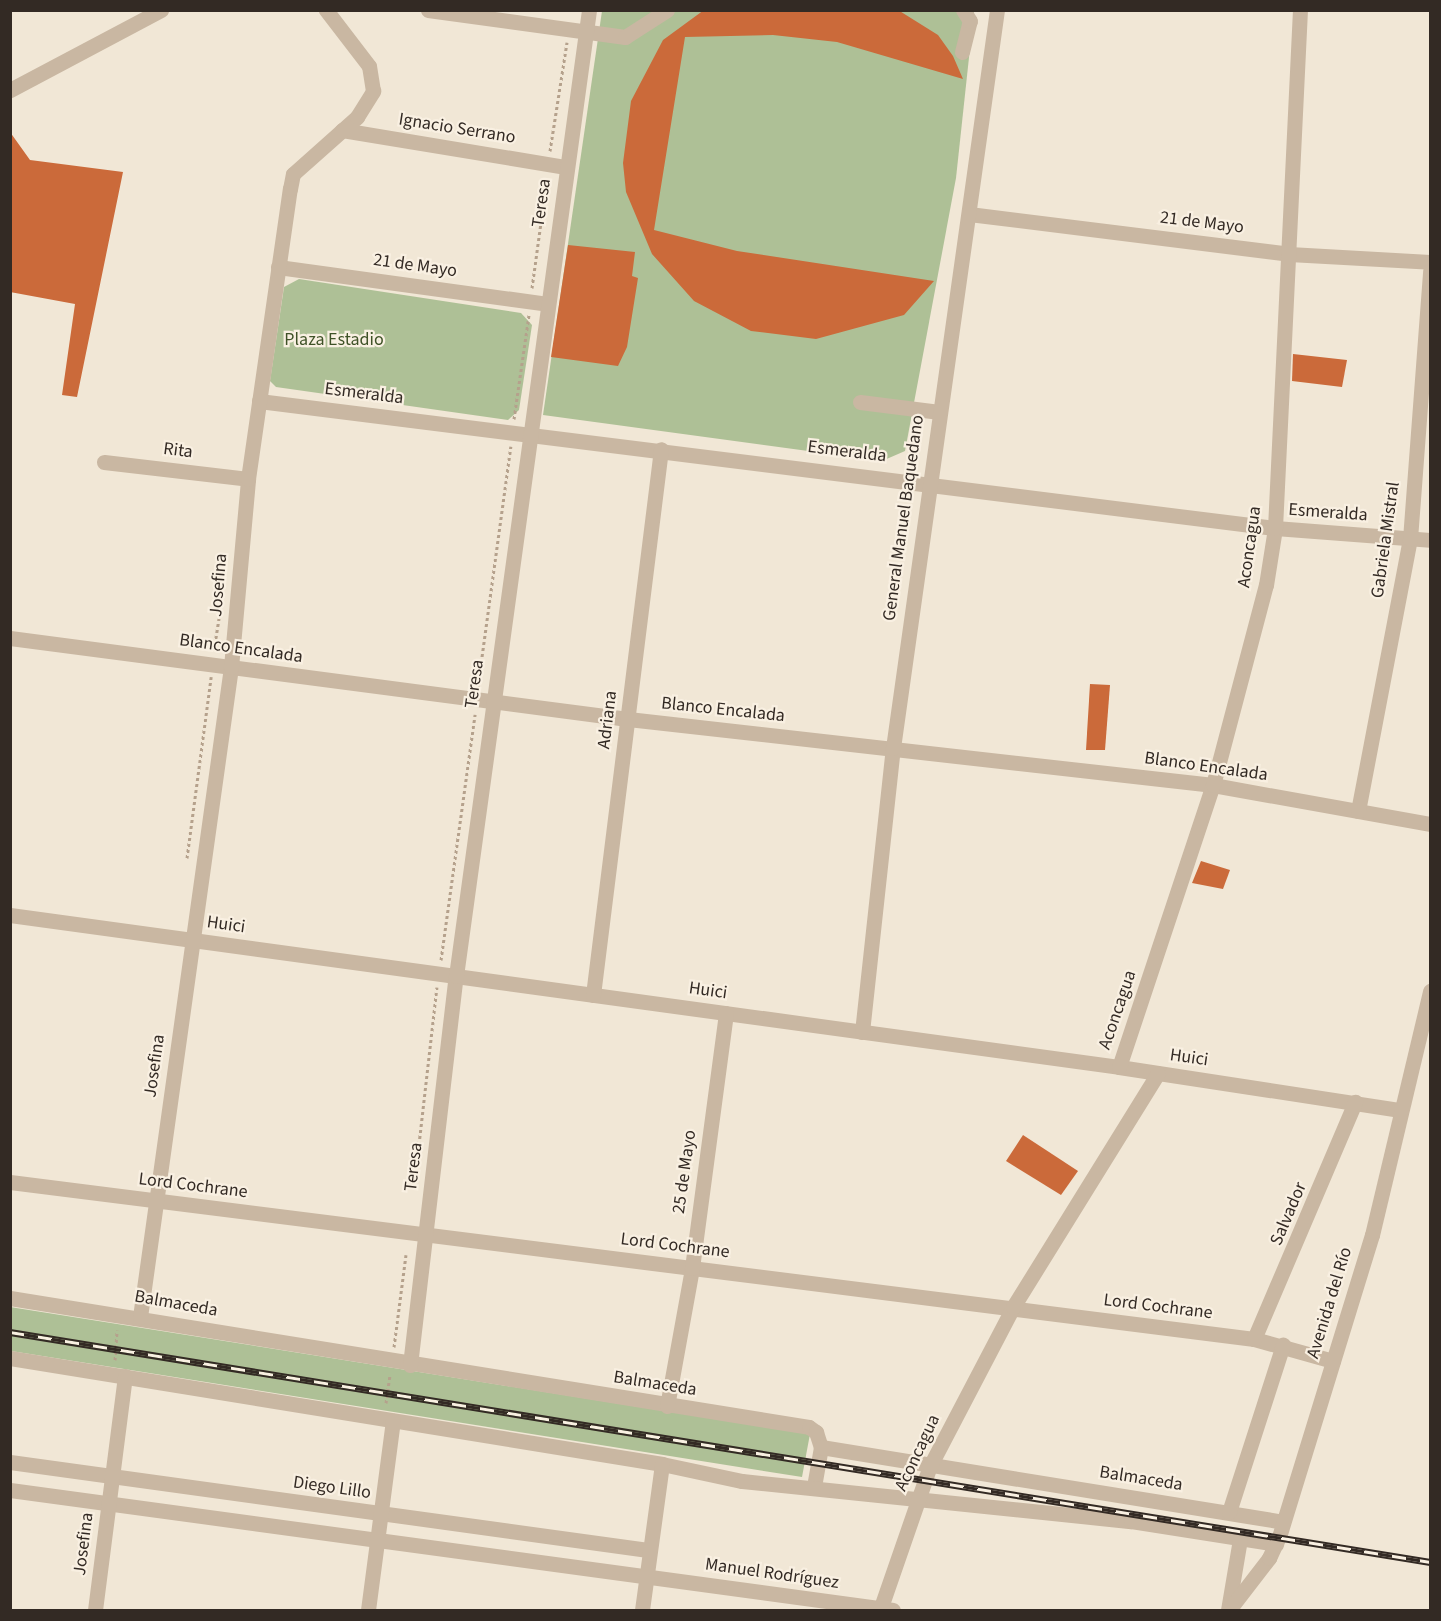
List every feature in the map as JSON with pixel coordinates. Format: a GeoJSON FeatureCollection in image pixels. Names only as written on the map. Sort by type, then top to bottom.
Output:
{"type":"FeatureCollection","features":[{"type":"Feature","properties":{"kind":"street"},"geometry":{"type":"LineString","coordinates":[[10,90],[161,10]]}},
{"type":"Feature","properties":{"kind":"street","name":"Josefina"},"geometry":{"type":"LineString","coordinates":[[140,1317],[231,667],[248,479],[293,174],[369,103],[373,78],[357,48],[326,10]]}},
{"type":"Feature","properties":{"kind":"street"},"geometry":{"type":"LineString","coordinates":[[428,10],[626,37],[667,10]]}},
{"type":"Feature","properties":{"kind":"street","name":"Teresa"},"geometry":{"type":"LineString","coordinates":[[410,1365],[456,976],[588,10]]}},
{"type":"Feature","properties":{"kind":"street"},"geometry":{"type":"LineString","coordinates":[[962,52],[970,21],[963,10]]}},
{"type":"Feature","properties":{"kind":"street","name":"General Manuel Baquedano"},"geometry":{"type":"LineString","coordinates":[[862,1032],[893,748],[928,482],[969,214],[997,10]]}},
{"type":"Feature","properties":{"kind":"street","name":"Aconcagua"},"geometry":{"type":"LineString","coordinates":[[1119,1067],[1213,785],[1266,585],[1275,528],[1300,10]]}},
{"type":"Feature","properties":{"kind":"street","name":"Ignacio Serrano"},"geometry":{"type":"LineString","coordinates":[[342,130],[566,167]]}},
{"type":"Feature","properties":{"kind":"street","name":"21 de Mayo"},"geometry":{"type":"LineString","coordinates":[[969,214],[1289,254],[1431,262]]}},
{"type":"Feature","properties":{"kind":"street","name":"21 de Mayo"},"geometry":{"type":"LineString","coordinates":[[278,267],[547,304]]}},
{"type":"Feature","properties":{"kind":"street","name":"Gabriela Mistral"},"geometry":{"type":"LineString","coordinates":[[1358,811],[1410,539],[1431,271]]}},
{"type":"Feature","properties":{"kind":"street","name":"Esmeralda"},"geometry":{"type":"LineString","coordinates":[[259,401],[928,482],[1275,528],[1431,540]]}},
{"type":"Feature","properties":{"kind":"street"},"geometry":{"type":"LineString","coordinates":[[860,402],[939,412]]}},
{"type":"Feature","properties":{"kind":"street","name":"Adriana"},"geometry":{"type":"LineString","coordinates":[[593,995],[661,449]]}},
{"type":"Feature","properties":{"kind":"street","name":"Rita"},"geometry":{"type":"LineString","coordinates":[[104,462],[248,479]]}},
{"type":"Feature","properties":{"kind":"street","name":"Blanco Encalada"},"geometry":{"type":"LineString","coordinates":[[10,638],[628,719],[1213,785],[1431,824]]}},
{"type":"Feature","properties":{"kind":"street","name":"Huici"},"geometry":{"type":"LineString","coordinates":[[10,915],[1119,1067],[1399,1110]]}},
{"type":"Feature","properties":{"kind":"street","name":"Avenida del Río"},"geometry":{"type":"LineString","coordinates":[[1228,1611],[1276,1544],[1372,1234],[1399,1110],[1431,991]]}},
{"type":"Feature","properties":{"kind":"street","name":"25 de Mayo"},"geometry":{"type":"LineString","coordinates":[[667,1406],[692,1268],[726,1013]]}},
{"type":"Feature","properties":{"kind":"street","name":"Aconcagua"},"geometry":{"type":"LineString","coordinates":[[885,1610],[918,1497],[930,1466],[1013,1307],[1158,1073]]}},
{"type":"Feature","properties":{"kind":"street","name":"Salvador"},"geometry":{"type":"LineString","coordinates":[[1254,1339],[1355,1102]]}},
{"type":"Feature","properties":{"kind":"street","name":"Lord Cochrane"},"geometry":{"type":"LineString","coordinates":[[10,1182],[1254,1339],[1283,1345],[1333,1361]]}},
{"type":"Feature","properties":{"kind":"street","name":"Balmaceda"},"geometry":{"type":"LineString","coordinates":[[10,1298],[140,1317],[410,1365],[808,1427],[816,1432],[821,1447],[1283,1522]]}},
{"type":"Feature","properties":{"kind":"street"},"geometry":{"type":"LineString","coordinates":[[1229,1512],[1283,1345]]}},
{"type":"Feature","properties":{"kind":"street"},"geometry":{"type":"LineString","coordinates":[[10,1358],[662,1464],[742,1481],[813,1485],[918,1497],[1276,1544]]}},
{"type":"Feature","properties":{"kind":"street","name":"Josefina"},"geometry":{"type":"LineString","coordinates":[[95,1611],[112,1477],[120,1375]]}},
{"type":"Feature","properties":{"kind":"street"},"geometry":{"type":"LineString","coordinates":[[368,1611],[393,1421]]}},
{"type":"Feature","properties":{"kind":"street"},"geometry":{"type":"LineString","coordinates":[[813,1485],[821,1447]]}},
{"type":"Feature","properties":{"kind":"street","name":"Diego Lillo"},"geometry":{"type":"LineString","coordinates":[[10,1462],[648,1550]]}},
{"type":"Feature","properties":{"kind":"street"},"geometry":{"type":"LineString","coordinates":[[642,1611],[648,1550],[662,1464]]}},
{"type":"Feature","properties":{"kind":"street"},"geometry":{"type":"LineString","coordinates":[[10,1490],[646,1576]]}},
{"type":"Feature","properties":{"kind":"street","name":"Avenida del Río"},"geometry":{"type":"LineString","coordinates":[[1228,1611],[1240,1539]]}},
{"type":"Feature","properties":{"kind":"street","name":"Manuel Rodríguez"},"geometry":{"type":"LineString","coordinates":[[646,1576],[885,1610]]}},
{"type":"Feature","properties":{"kind":"path"},"geometry":{"type":"LineString","coordinates":[[186,867],[220,606]]}},
{"type":"Feature","properties":{"kind":"path"},"geometry":{"type":"LineString","coordinates":[[118,1314],[120,1375]]}},
{"type":"Feature","properties":{"kind":"green space"},"geometry":{"type":"Polygon","coordinates":[[[602,11],[974,11],[956,178],[905,451],[882,461],[543,415],[602,11]]]}},
{"type":"Feature","properties":{"kind":"green space","name":"Plaza Estadio"},"geometry":{"type":"Polygon","coordinates":[[[299,279],[521,313],[532,325],[519,410],[508,420],[276,387],[270,381],[284,287],[299,279]]]}},
{"type":"Feature","properties":{"kind":"green space"},"geometry":{"type":"Polygon","coordinates":[[[10,1307],[810,1434],[802,1477],[11,1351],[10,1307]]]}},
{"type":"Feature","properties":{"kind":"building"},"geometry":{"type":"Polygon","coordinates":[[[704,10],[898,10],[938,35],[953,56],[963,79],[837,42],[773,35],[685,37],[654,230],[737,251],[934,281],[904,315],[816,339],[751,331],[694,301],[652,254],[626,192],[623,163],[631,101],[663,40],[704,10]]]}},
{"type":"Feature","properties":{"kind":"building"},"geometry":{"type":"Polygon","coordinates":[[[10,132],[30,160],[123,172],[77,397],[62,395],[75,304],[10,292],[10,132]]]}},
{"type":"Feature","properties":{"kind":"building"},"geometry":{"type":"Polygon","coordinates":[[[568,245],[635,252],[632,276],[638,278],[627,347],[618,366],[551,357],[568,245]]]}},
{"type":"Feature","properties":{"kind":"building"},"geometry":{"type":"Polygon","coordinates":[[[1293,354],[1347,360],[1342,387],[1292,381],[1293,354]]]}},
{"type":"Feature","properties":{"kind":"building"},"geometry":{"type":"Polygon","coordinates":[[[1090,684],[1110,685],[1105,750],[1086,750],[1090,684]]]}},
{"type":"Feature","properties":{"kind":"building"},"geometry":{"type":"Polygon","coordinates":[[[1201,861],[1230,870],[1223,889],[1192,883],[1201,861]]]}},
{"type":"Feature","properties":{"kind":"building"},"geometry":{"type":"Polygon","coordinates":[[[1023,1135],[1078,1171],[1061,1195],[1006,1161],[1023,1135]]]}},
{"type":"Feature","properties":{"kind":"railway"},"geometry":{"type":"LineString","coordinates":[[10,1332],[1430,1562]]}}]}
